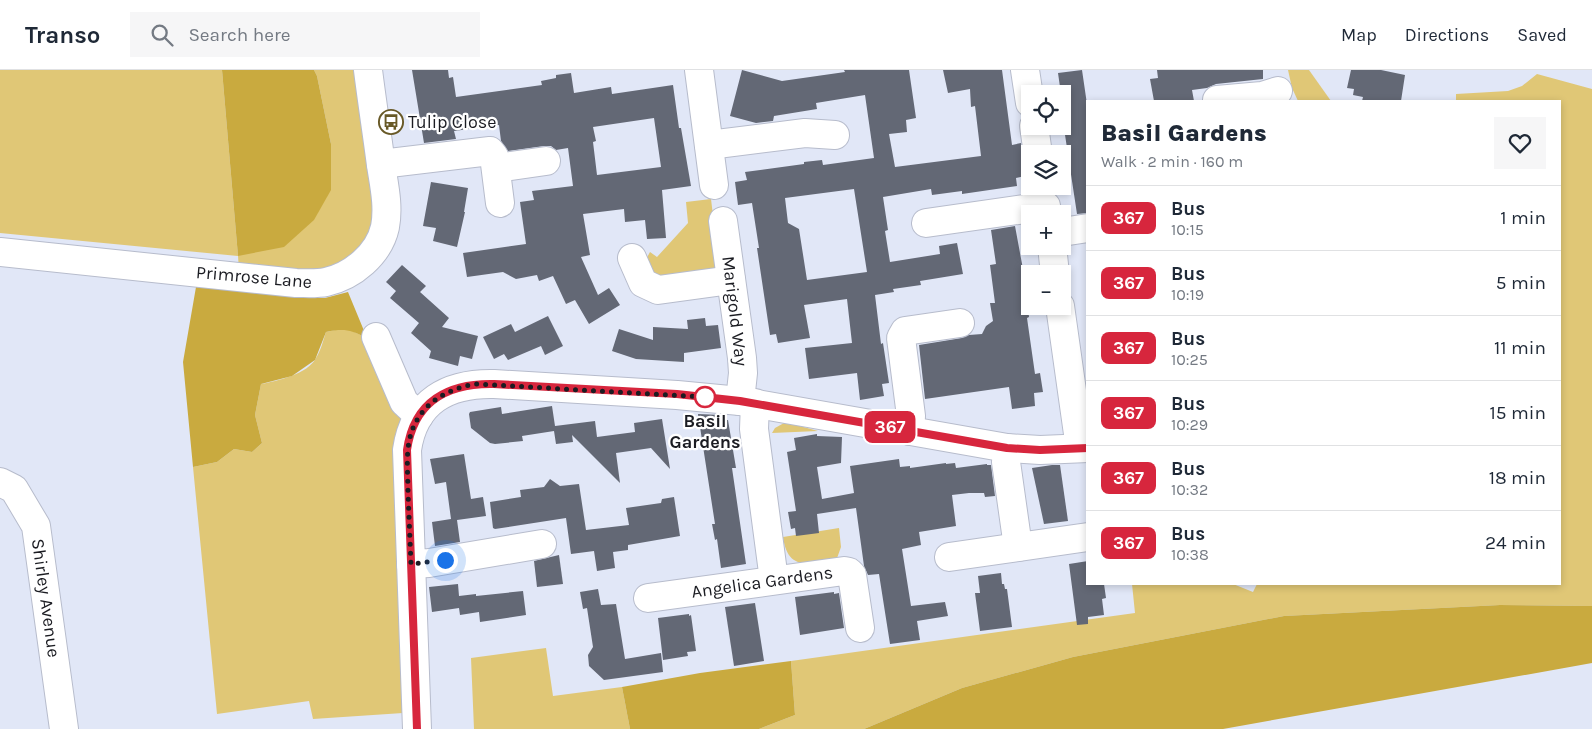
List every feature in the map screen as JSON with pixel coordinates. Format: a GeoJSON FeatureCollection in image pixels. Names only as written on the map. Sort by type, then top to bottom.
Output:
{"type":"FeatureCollection","features":[{"type":"Feature","properties":{"kind":"street","name":"Primrose Lane"},"geometry":{"type":"LineString","coordinates":[[0,252],[312,284],[326,282],[349,273],[362,263],[377,247],[384,228],[386,209],[368,70]]}},
{"type":"Feature","properties":{"kind":"street"},"geometry":{"type":"LineString","coordinates":[[699,70],[714,185]]}},
{"type":"Feature","properties":{"kind":"street"},"geometry":{"type":"LineString","coordinates":[[1025,70],[1027,85]]}},
{"type":"Feature","properties":{"kind":"street"},"geometry":{"type":"LineString","coordinates":[[1217,100],[1262,96],[1278,88]]}},
{"type":"Feature","properties":{"kind":"street"},"geometry":{"type":"LineString","coordinates":[[709,145],[805,133],[835,135]]}},
{"type":"Feature","properties":{"kind":"street"},"geometry":{"type":"LineString","coordinates":[[381,164],[486,150],[492,152],[500,203]]}},
{"type":"Feature","properties":{"kind":"street"},"geometry":{"type":"LineString","coordinates":[[496,168],[546,161]]}},
{"type":"Feature","properties":{"kind":"street"},"geometry":{"type":"LineString","coordinates":[[926,223],[1045,202]]}},
{"type":"Feature","properties":{"kind":"street","name":"Marigold Way"},"geometry":{"type":"LineString","coordinates":[[723,221],[774,580]]}},
{"type":"Feature","properties":{"kind":"street"},"geometry":{"type":"LineString","coordinates":[[1071,231],[1086,228]]}},
{"type":"Feature","properties":{"kind":"street"},"geometry":{"type":"LineString","coordinates":[[632,258],[643,283],[658,290],[731,280]]}},
{"type":"Feature","properties":{"kind":"street"},"geometry":{"type":"LineString","coordinates":[[417,729],[407,450],[412,431],[419,416],[431,402],[441,395],[463,386],[476,384],[677,394],[748,402],[1007,448],[1040,450],[1084,448],[1062,315]]}},
{"type":"Feature","properties":{"kind":"street"},"geometry":{"type":"LineString","coordinates":[[910,431],[911,416],[902,334],[905,331],[960,323]]}},
{"type":"Feature","properties":{"kind":"street"},"geometry":{"type":"LineString","coordinates":[[376,337],[404,402],[419,416]]}},
{"type":"Feature","properties":{"kind":"street"},"geometry":{"type":"LineString","coordinates":[[1007,448],[1006,462],[1018,547]]}},
{"type":"Feature","properties":{"kind":"street","name":"Shirley Avenue"},"geometry":{"type":"LineString","coordinates":[[0,482],[14,489],[36,526],[64,729]]}},
{"type":"Feature","properties":{"kind":"street"},"geometry":{"type":"LineString","coordinates":[[949,557],[1086,537]]}},
{"type":"Feature","properties":{"kind":"street"},"geometry":{"type":"LineString","coordinates":[[411,564],[429,563],[542,544]]}},
{"type":"Feature","properties":{"kind":"street","name":"Angelica Gardens"},"geometry":{"type":"LineString","coordinates":[[648,598],[844,570],[852,575],[860,628]]}},
{"type":"Feature","properties":{"kind":"shaded area"},"geometry":{"type":"Polygon","coordinates":[[[0,70],[222,70],[238,256],[0,233],[0,70]]]}},
{"type":"Feature","properties":{"kind":"shaded area"},"geometry":{"type":"Polygon","coordinates":[[[222,70],[314,70],[317,76],[331,144],[331,190],[314,220],[284,247],[238,256],[222,70]]]}},
{"type":"Feature","properties":{"kind":"shaded area"},"geometry":{"type":"Polygon","coordinates":[[[314,70],[356,70],[374,205],[373,228],[363,249],[332,271],[239,270],[238,256],[331,144],[317,76],[314,70]]]}},
{"type":"Feature","properties":{"kind":"shaded area"},"geometry":{"type":"Polygon","coordinates":[[[1288,70],[1309,70],[1330,100],[1298,100],[1292,88],[1288,70]]]}},
{"type":"Feature","properties":{"kind":"shaded area"},"geometry":{"type":"Polygon","coordinates":[[[1537,74],[1592,89],[1592,606],[1500,605],[1284,616],[1073,657],[962,688],[864,729],[759,729],[795,715],[791,661],[1135,613],[1132,585],[1236,585],[1253,592],[1256,585],[1561,585],[1561,100],[1456,100],[1456,94],[1508,91],[1522,86],[1537,74]]]}},
{"type":"Feature","properties":{"kind":"shaded area"},"geometry":{"type":"Polygon","coordinates":[[[711,199],[718,257],[714,270],[660,283],[644,263],[650,252],[657,257],[688,223],[686,202],[711,199]]]}},
{"type":"Feature","properties":{"kind":"shaded area"},"geometry":{"type":"Polygon","coordinates":[[[196,287],[309,298],[325,298],[348,292],[367,338],[347,330],[326,332],[315,360],[292,376],[261,384],[255,415],[262,443],[252,452],[234,449],[217,462],[193,467],[183,362],[196,287]]]}},
{"type":"Feature","properties":{"kind":"shaded area"},"geometry":{"type":"Polygon","coordinates":[[[340,329],[350,330],[367,338],[402,416],[396,443],[403,713],[313,719],[309,701],[217,714],[193,467],[217,462],[234,449],[252,452],[262,443],[255,415],[261,384],[292,376],[312,364],[318,355],[326,332],[340,329]]]}},
{"type":"Feature","properties":{"kind":"shaded area"},"geometry":{"type":"Polygon","coordinates":[[[784,423],[818,431],[772,433],[775,428],[784,423]]]}},
{"type":"Feature","properties":{"kind":"shaded area"},"geometry":{"type":"Polygon","coordinates":[[[839,528],[841,547],[836,561],[809,564],[795,561],[786,548],[783,537],[839,528]]]}},
{"type":"Feature","properties":{"kind":"shaded area"},"geometry":{"type":"Polygon","coordinates":[[[1500,605],[1592,606],[1592,663],[1223,729],[864,729],[962,688],[1073,657],[1284,616],[1500,605]]]}},
{"type":"Feature","properties":{"kind":"shaded area"},"geometry":{"type":"Polygon","coordinates":[[[546,648],[553,696],[622,687],[630,729],[474,729],[471,658],[546,648]]]}},
{"type":"Feature","properties":{"kind":"shaded area"},"geometry":{"type":"Polygon","coordinates":[[[791,661],[795,715],[759,729],[630,729],[622,687],[700,673],[791,661]]]}},
{"type":"Feature","properties":{"kind":"building"},"geometry":{"type":"Polygon","coordinates":[[[412,70],[448,70],[449,78],[453,77],[456,97],[542,85],[541,81],[556,78],[556,75],[571,73],[574,93],[611,87],[612,94],[673,85],[679,128],[681,128],[691,186],[662,190],[666,238],[647,239],[645,220],[625,222],[624,209],[583,214],[590,255],[581,257],[598,295],[609,288],[620,305],[589,324],[575,300],[566,304],[553,276],[539,281],[537,275],[516,279],[503,272],[467,277],[463,253],[526,244],[520,202],[534,200],[532,191],[573,186],[568,148],[556,150],[551,146],[544,146],[508,151],[501,141],[499,125],[454,131],[456,139],[424,143],[412,70]],[[654,118],[593,127],[596,141],[593,142],[597,175],[661,167],[654,118]]]}},
{"type":"Feature","properties":{"kind":"building"},"geometry":{"type":"Polygon","coordinates":[[[742,70],[782,81],[845,72],[844,70],[909,70],[916,118],[906,120],[907,132],[889,134],[895,167],[981,156],[975,106],[971,107],[970,89],[948,93],[943,70],[1002,70],[1012,145],[1021,143],[1021,177],[1016,178],[1017,186],[962,194],[962,191],[932,195],[931,189],[883,197],[888,230],[885,231],[890,262],[940,254],[939,246],[957,243],[963,274],[920,281],[921,285],[893,289],[894,292],[875,295],[881,344],[883,343],[889,383],[882,384],[884,396],[860,400],[857,373],[809,379],[805,348],[852,343],[847,299],[804,305],[810,338],[778,343],[776,334],[770,335],[752,203],[738,205],[735,182],[747,180],[745,172],[822,160],[823,165],[874,158],[865,95],[816,103],[817,109],[774,116],[773,121],[756,123],[730,116],[742,70]],[[854,189],[785,198],[788,223],[799,229],[807,280],[867,272],[854,189]]]}},
{"type":"Feature","properties":{"kind":"building"},"geometry":{"type":"Polygon","coordinates":[[[1082,70],[1086,100],[1086,213],[1077,214],[1071,174],[1071,145],[1067,145],[1065,135],[1071,135],[1071,85],[1060,85],[1058,73],[1082,70]]]}},
{"type":"Feature","properties":{"kind":"building"},"geometry":{"type":"Polygon","coordinates":[[[1157,70],[1263,70],[1263,79],[1216,84],[1207,88],[1192,90],[1194,100],[1154,100],[1150,79],[1158,78],[1157,70]]]}},
{"type":"Feature","properties":{"kind":"building"},"geometry":{"type":"Polygon","coordinates":[[[1351,70],[1381,70],[1405,75],[1401,100],[1362,100],[1363,97],[1353,95],[1354,89],[1347,88],[1351,70]]]}},
{"type":"Feature","properties":{"kind":"building"},"geometry":{"type":"Polygon","coordinates":[[[431,182],[468,188],[457,247],[433,241],[436,228],[423,226],[431,182]]]}},
{"type":"Feature","properties":{"kind":"building"},"geometry":{"type":"Polygon","coordinates":[[[1015,226],[1022,265],[1021,315],[1029,315],[1027,318],[1035,374],[1040,373],[1043,392],[1034,393],[1035,406],[1012,409],[1009,387],[925,399],[919,345],[982,334],[986,326],[993,321],[990,303],[995,303],[990,265],[996,264],[991,230],[1015,226]]]}},
{"type":"Feature","properties":{"kind":"building"},"geometry":{"type":"Polygon","coordinates":[[[402,265],[426,286],[420,292],[449,318],[442,327],[478,336],[472,359],[460,356],[458,366],[429,358],[431,351],[411,333],[419,323],[390,298],[396,291],[386,282],[402,265]]]}},
{"type":"Feature","properties":{"kind":"building"},"geometry":{"type":"Polygon","coordinates":[[[548,316],[563,346],[545,355],[541,346],[508,360],[504,354],[494,359],[483,337],[511,324],[515,332],[548,316]]]}},
{"type":"Feature","properties":{"kind":"building"},"geometry":{"type":"Polygon","coordinates":[[[705,318],[706,326],[718,325],[721,348],[684,353],[684,362],[636,359],[612,351],[619,329],[653,340],[653,327],[688,329],[687,320],[705,318]]]}},
{"type":"Feature","properties":{"kind":"building"},"geometry":{"type":"Polygon","coordinates":[[[552,406],[555,426],[595,421],[597,437],[635,432],[634,423],[662,419],[670,469],[651,448],[616,453],[620,483],[572,435],[573,442],[556,444],[554,431],[522,436],[523,441],[495,444],[490,443],[471,428],[470,412],[501,407],[502,414],[552,406]]]}},
{"type":"Feature","properties":{"kind":"building"},"geometry":{"type":"Polygon","coordinates":[[[698,414],[721,415],[721,420],[728,420],[736,468],[732,468],[746,564],[721,568],[717,539],[715,540],[712,524],[715,524],[698,414]]]}},
{"type":"Feature","properties":{"kind":"building"},"geometry":{"type":"Polygon","coordinates":[[[817,434],[817,436],[842,437],[841,463],[817,467],[822,499],[854,493],[850,466],[899,459],[900,467],[910,466],[910,468],[946,463],[955,463],[956,468],[991,465],[995,496],[985,497],[984,493],[952,495],[956,526],[919,532],[921,545],[902,549],[911,606],[945,602],[948,616],[917,621],[920,640],[890,644],[879,574],[868,575],[864,566],[856,508],[817,514],[819,533],[796,536],[795,528],[791,529],[788,512],[796,511],[787,452],[796,450],[794,438],[817,434]]]}},
{"type":"Feature","properties":{"kind":"building"},"geometry":{"type":"Polygon","coordinates":[[[464,454],[471,499],[483,497],[486,516],[457,520],[460,542],[435,546],[432,522],[451,519],[446,482],[435,484],[430,459],[464,454]]]}},
{"type":"Feature","properties":{"kind":"building"},"geometry":{"type":"Polygon","coordinates":[[[1060,465],[1068,521],[1044,524],[1032,468],[1060,465]]]}},
{"type":"Feature","properties":{"kind":"building"},"geometry":{"type":"Polygon","coordinates":[[[550,479],[560,486],[579,484],[586,530],[629,525],[626,508],[661,503],[662,499],[674,497],[680,536],[628,545],[628,550],[613,552],[615,568],[597,571],[594,551],[571,554],[566,518],[493,528],[490,502],[521,497],[520,490],[544,487],[550,479]]]}},
{"type":"Feature","properties":{"kind":"building"},"geometry":{"type":"Polygon","coordinates":[[[559,555],[563,584],[537,587],[534,561],[559,555]]]}},
{"type":"Feature","properties":{"kind":"building"},"geometry":{"type":"Polygon","coordinates":[[[1086,561],[1086,585],[1104,585],[1106,598],[1102,599],[1104,615],[1088,617],[1088,624],[1077,625],[1069,564],[1086,561]]]}},
{"type":"Feature","properties":{"kind":"building"},"geometry":{"type":"Polygon","coordinates":[[[1001,573],[1002,584],[1007,589],[1012,627],[980,631],[975,593],[980,593],[978,576],[1001,573]]]}},
{"type":"Feature","properties":{"kind":"building"},"geometry":{"type":"Polygon","coordinates":[[[458,584],[459,596],[523,591],[526,615],[480,622],[479,612],[460,615],[459,608],[432,612],[429,587],[458,584]]]}},
{"type":"Feature","properties":{"kind":"building"},"geometry":{"type":"Polygon","coordinates":[[[598,589],[601,605],[616,604],[625,659],[661,653],[663,672],[604,680],[589,666],[588,655],[593,647],[587,608],[583,609],[580,592],[598,589]]]}},
{"type":"Feature","properties":{"kind":"building"},"geometry":{"type":"Polygon","coordinates":[[[834,592],[834,594],[839,593],[844,628],[800,635],[795,597],[834,592]]]}},
{"type":"Feature","properties":{"kind":"building"},"geometry":{"type":"Polygon","coordinates":[[[755,603],[764,661],[734,666],[725,607],[755,603]]]}},
{"type":"Feature","properties":{"kind":"building"},"geometry":{"type":"Polygon","coordinates":[[[689,614],[689,616],[691,615],[696,651],[687,652],[688,656],[663,660],[658,618],[689,614]]]}},
{"type":"Feature","properties":{"kind":"bus line","name":"367"},"geometry":{"type":"LineString","coordinates":[[417,729],[407,450],[412,431],[419,416],[431,402],[451,390],[476,384],[494,384],[677,394],[779,407],[1007,448],[1024,450],[1086,448]]}},
{"type":"Feature","properties":{"kind":"place","name":"Tulip Close"},"geometry":{"type":"Point","coordinates":[391,122]}},
{"type":"Feature","properties":{"kind":"place","name":"Basil Gardens"},"geometry":{"type":"Point","coordinates":[705,397]}},
{"type":"Feature","properties":{"kind":"route"},"geometry":{"type":"LineString","coordinates":[[445,560],[411,564],[407,464],[407,450],[415,424],[431,402],[441,395],[463,386],[476,384],[705,397]]}}]}
